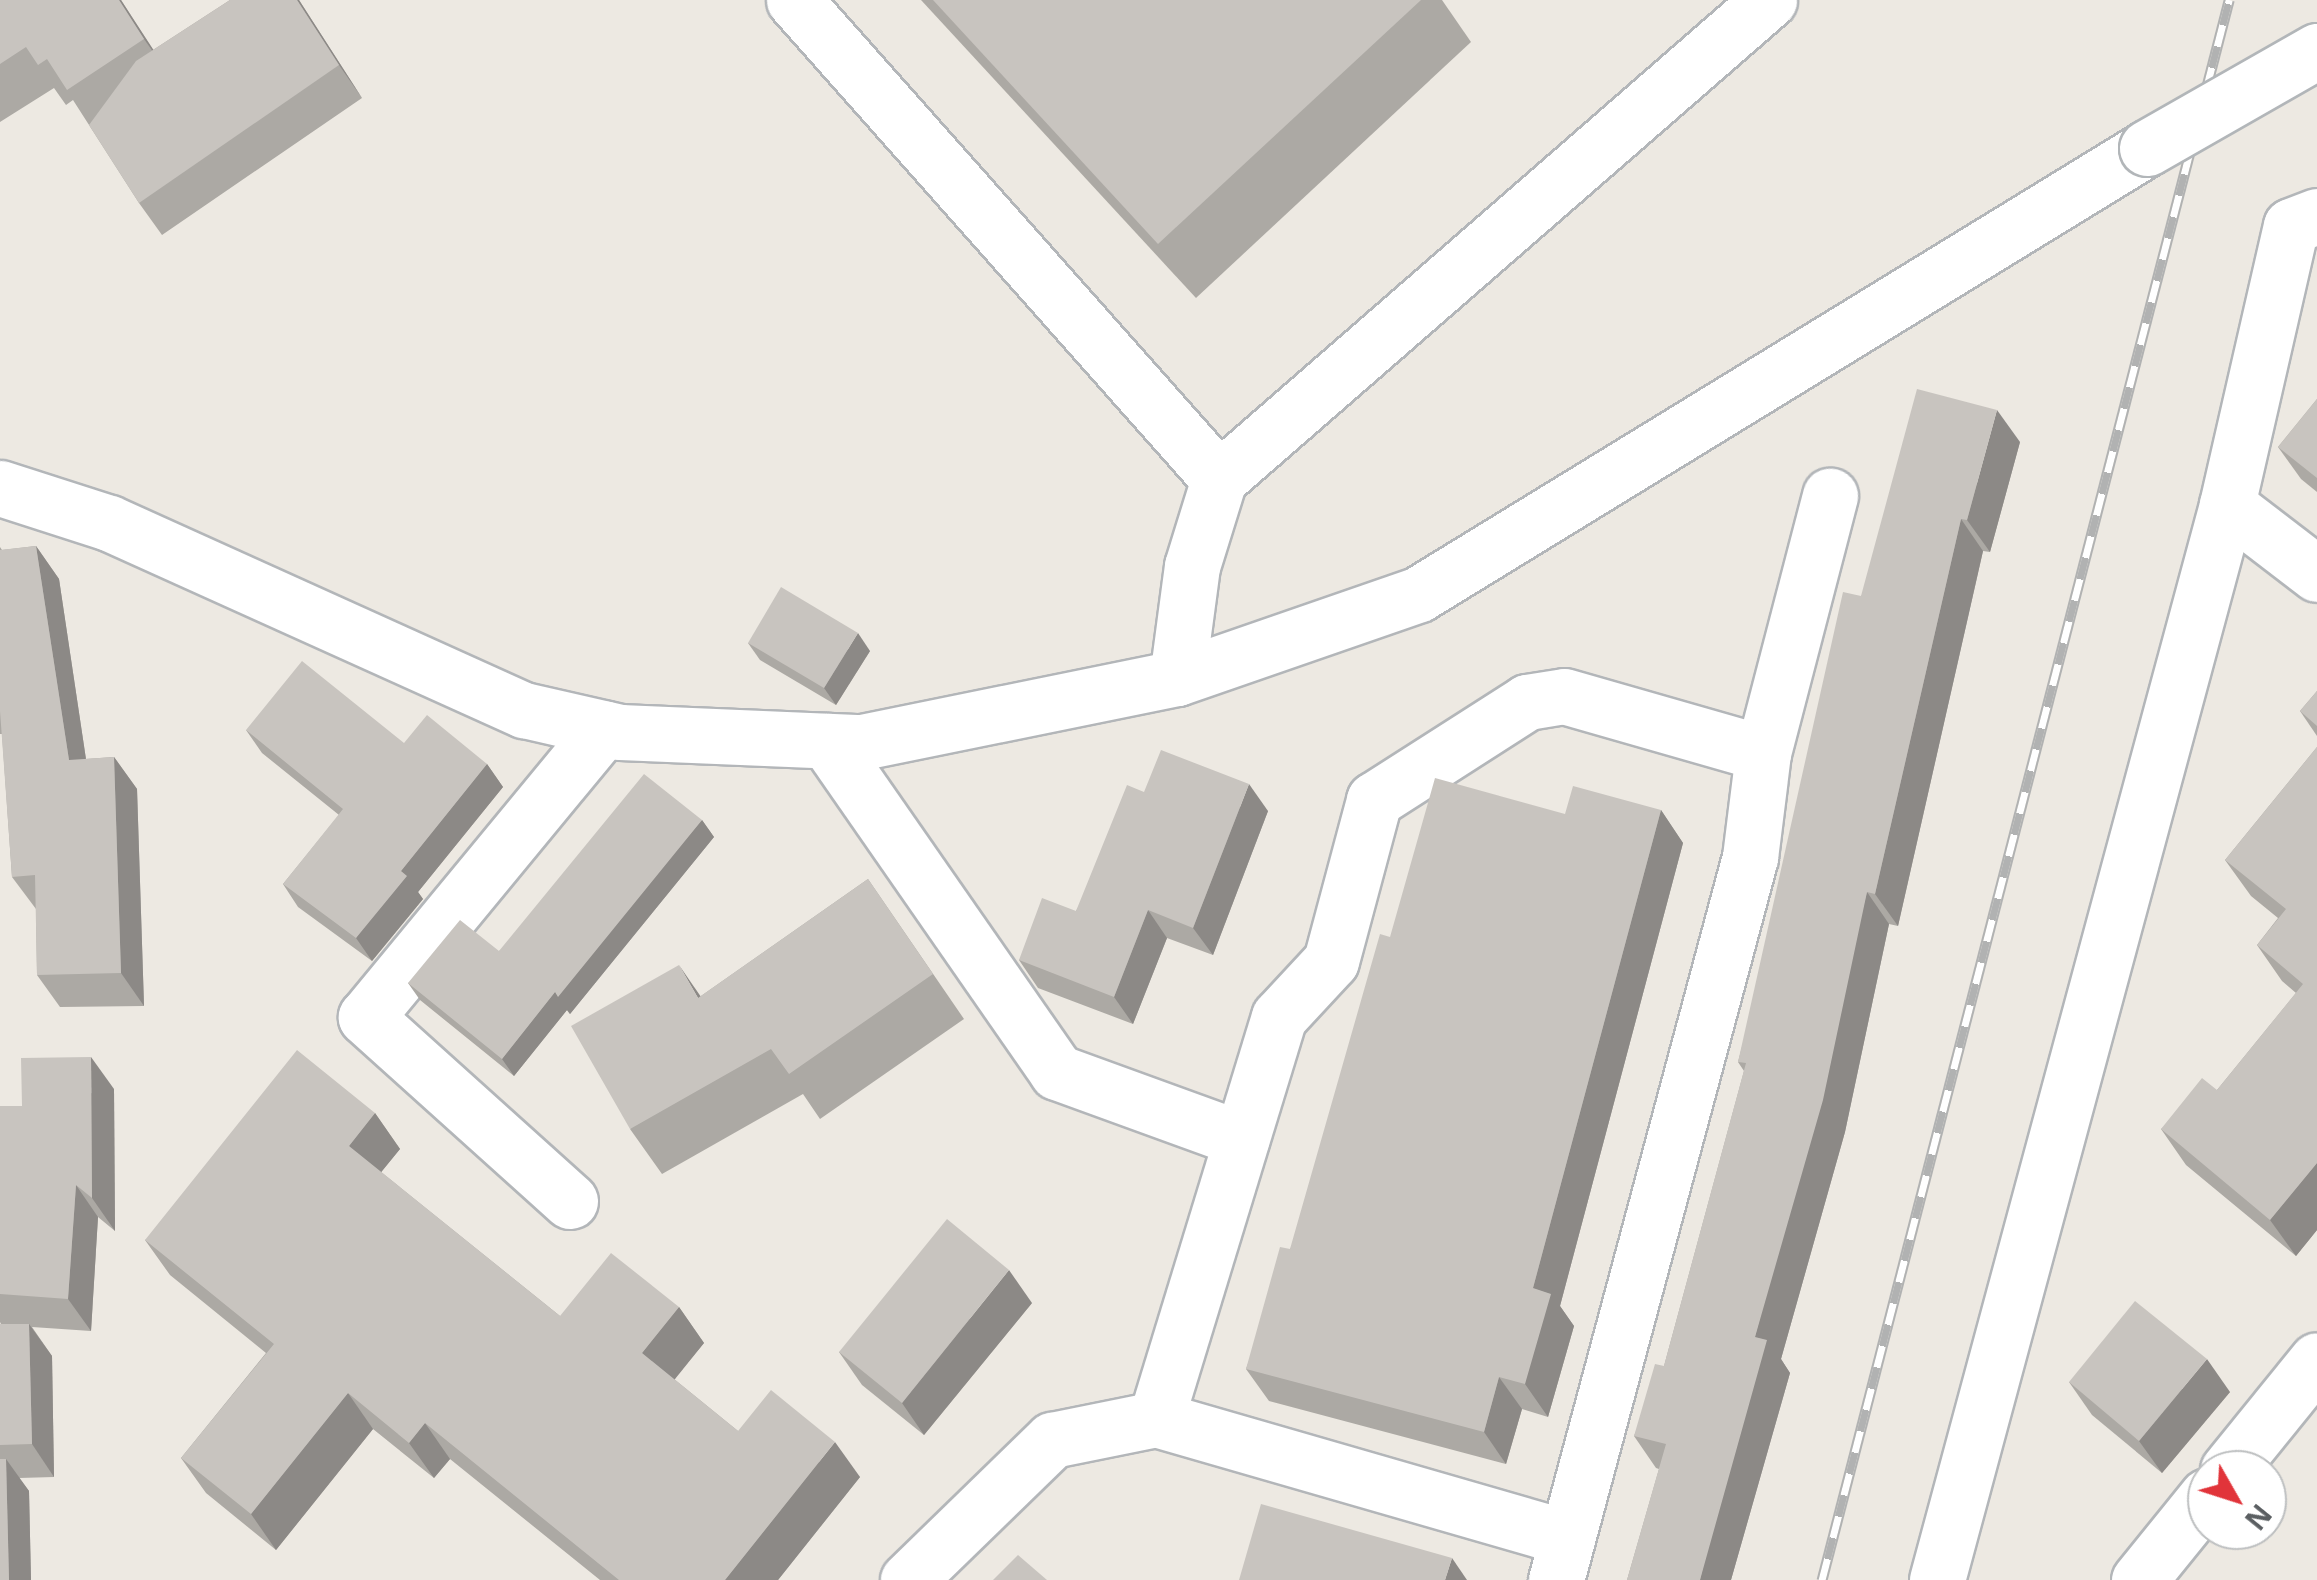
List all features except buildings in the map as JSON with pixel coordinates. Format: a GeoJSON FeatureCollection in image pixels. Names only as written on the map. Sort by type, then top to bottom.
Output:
{"type":"FeatureCollection","features":[{"type":"Feature","properties":{"kind":"street"},"geometry":{"type":"LineString","coordinates":[[794,0],[1220,479]]}},
{"type":"Feature","properties":{"kind":"street"},"geometry":{"type":"LineString","coordinates":[[1177,678],[1192,566],[1220,479],[1768,0]]}},
{"type":"Feature","properties":{"kind":"street"},"geometry":{"type":"LineString","coordinates":[[0,488],[110,523],[524,710],[604,728],[862,742],[1177,678],[1419,594],[2147,148],[2317,51]]}},
{"type":"Feature","properties":{"kind":"street"},"geometry":{"type":"LineString","coordinates":[[1936,1580],[2227,505],[2292,226],[2317,216]]}},
{"type":"Feature","properties":{"kind":"street"},"geometry":{"type":"LineString","coordinates":[[908,1580],[1052,1440],[1156,1419],[1562,1559],[1750,857],[1763,753],[1830,496]]}},
{"type":"Feature","properties":{"kind":"street"},"geometry":{"type":"LineString","coordinates":[[2227,505],[2317,574]]}},
{"type":"Feature","properties":{"kind":"street"},"geometry":{"type":"LineString","coordinates":[[1156,1419],[1279,1017],[1331,961],[1374,800],[1527,702],[1564,696],[1763,753]]}},
{"type":"Feature","properties":{"kind":"street"},"geometry":{"type":"LineString","coordinates":[[570,1201],[366,1017],[604,728]]}},
{"type":"Feature","properties":{"kind":"street"},"geometry":{"type":"LineString","coordinates":[[827,741],[1057,1072],[1241,1139]]}},
{"type":"Feature","properties":{"kind":"street"},"geometry":{"type":"LineString","coordinates":[[2244,1450],[2317,1360]]}},
{"type":"Feature","properties":{"kind":"street"},"geometry":{"type":"LineString","coordinates":[[2140,1580],[2187,1521]]}},
{"type":"Feature","properties":{"kind":"railway"},"geometry":{"type":"LineString","coordinates":[[1822,1580],[2229,0]]}}]}
